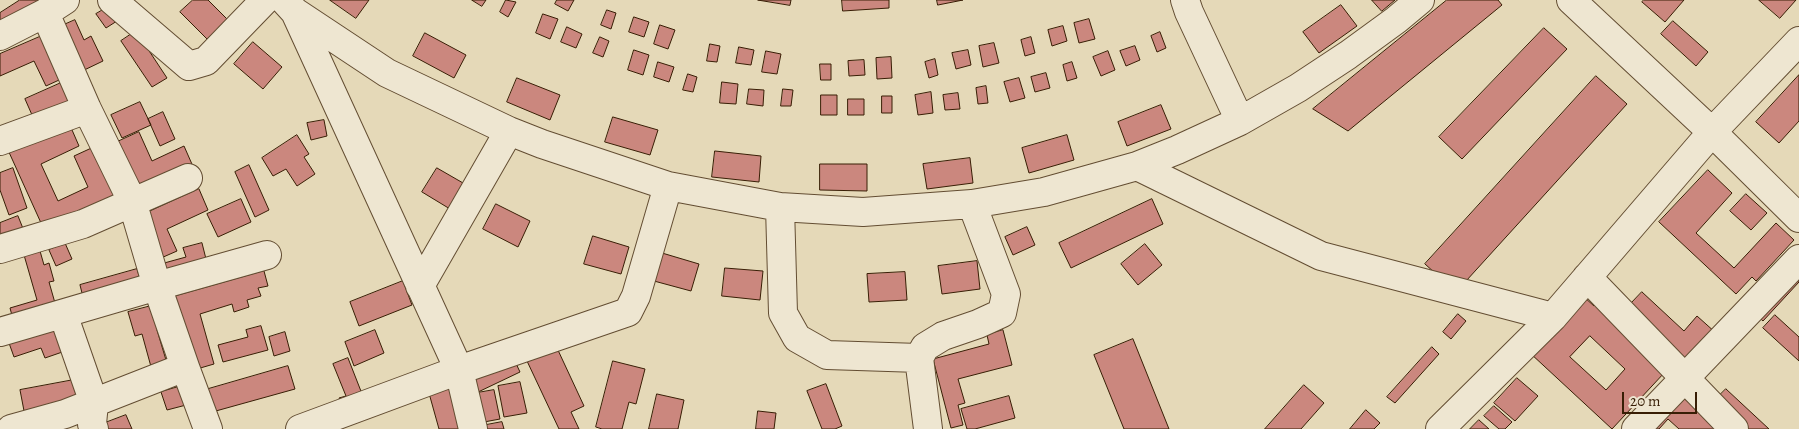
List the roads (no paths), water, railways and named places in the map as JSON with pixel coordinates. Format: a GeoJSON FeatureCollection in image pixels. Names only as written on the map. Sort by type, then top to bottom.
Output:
{"type":"FeatureCollection","features":[{"type":"Feature","properties":{"kind":"street"},"geometry":{"type":"LineString","coordinates":[[112,0],[189,66],[206,61],[265,0]]}},
{"type":"Feature","properties":{"kind":"street"},"geometry":{"type":"LineString","coordinates":[[1185,0],[1188,12],[1240,120]]}},
{"type":"Feature","properties":{"kind":"street"},"geometry":{"type":"LineString","coordinates":[[289,6],[387,73],[509,131],[542,144],[668,186],[780,207],[864,212],[972,204],[1044,192],[1137,166],[1177,150],[1240,120],[1298,88],[1348,55],[1420,0]]}},
{"type":"Feature","properties":{"kind":"street"},"geometry":{"type":"LineString","coordinates":[[1571,0],[1712,132],[1799,218]]}},
{"type":"Feature","properties":{"kind":"street"},"geometry":{"type":"LineString","coordinates":[[0,36],[55,6],[87,110],[132,201],[157,286],[208,429]]}},
{"type":"Feature","properties":{"kind":"street"},"geometry":{"type":"LineString","coordinates":[[289,6],[459,370],[473,429]]}},
{"type":"Feature","properties":{"kind":"street"},"geometry":{"type":"LineString","coordinates":[[1440,429],[1553,317],[1712,132],[1799,40]]}},
{"type":"Feature","properties":{"kind":"street"},"geometry":{"type":"LineString","coordinates":[[0,141],[87,110]]}},
{"type":"Feature","properties":{"kind":"street"},"geometry":{"type":"LineString","coordinates":[[420,286],[509,131]]}},
{"type":"Feature","properties":{"kind":"street"},"geometry":{"type":"LineString","coordinates":[[1137,166],[1321,256],[1553,317]]}},
{"type":"Feature","properties":{"kind":"street"},"geometry":{"type":"LineString","coordinates":[[0,248],[83,224],[188,178]]}},
{"type":"Feature","properties":{"kind":"street"},"geometry":{"type":"LineString","coordinates":[[300,429],[459,370],[628,312],[636,296],[668,186]]}},
{"type":"Feature","properties":{"kind":"street"},"geometry":{"type":"LineString","coordinates":[[928,429],[919,358],[925,347],[943,336],[978,324],[1002,313],[1006,294],[972,204]]}},
{"type":"Feature","properties":{"kind":"street"},"geometry":{"type":"LineString","coordinates":[[780,207],[783,313],[797,338],[827,355],[919,358]]}},
{"type":"Feature","properties":{"kind":"street"},"geometry":{"type":"LineString","coordinates":[[0,332],[267,255]]}},
{"type":"Feature","properties":{"kind":"street"},"geometry":{"type":"LineString","coordinates":[[1636,429],[1799,259]]}},
{"type":"Feature","properties":{"kind":"street"},"geometry":{"type":"LineString","coordinates":[[1587,277],[1734,429]]}},
{"type":"Feature","properties":{"kind":"street"},"geometry":{"type":"LineString","coordinates":[[63,314],[94,416]]}},
{"type":"Feature","properties":{"kind":"street"},"geometry":{"type":"LineString","coordinates":[[12,429],[65,414],[94,416],[185,367]]}}]}
